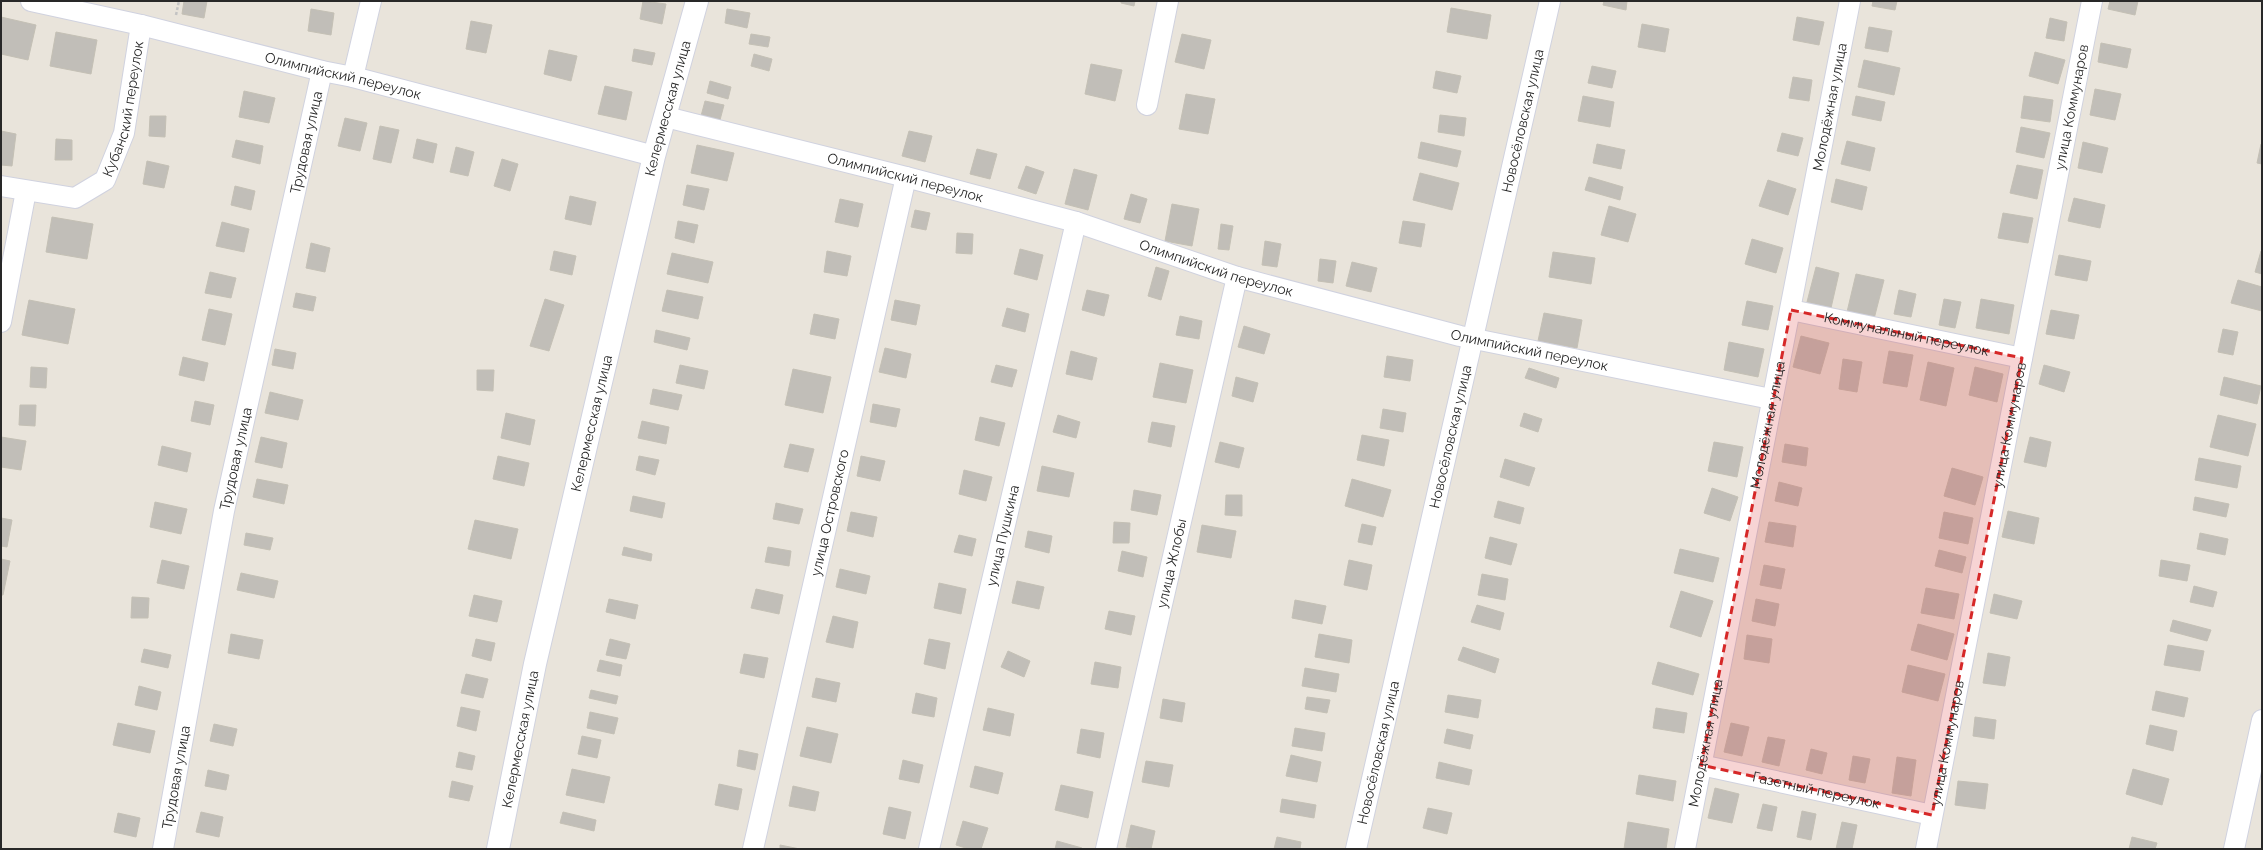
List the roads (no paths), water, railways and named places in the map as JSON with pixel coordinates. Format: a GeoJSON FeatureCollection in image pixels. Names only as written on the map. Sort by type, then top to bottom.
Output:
{"type":"FeatureCollection","features":[{"type":"Feature","properties":{"kind":"street","name":"Олимпийский переулок"},"geometry":{"type":"LineString","coordinates":[[31,1],[141,25],[322,71],[353,77],[654,156]]}},
{"type":"Feature","properties":{"kind":"street"},"geometry":{"type":"LineString","coordinates":[[353,77],[371,1]]}},
{"type":"Feature","properties":{"kind":"street","name":"Келермесская улица"},"geometry":{"type":"LineString","coordinates":[[498,849],[535,664],[654,156],[666,117],[696,1]]}},
{"type":"Feature","properties":{"kind":"street"},"geometry":{"type":"LineString","coordinates":[[1147,104],[1168,1]]}},
{"type":"Feature","properties":{"kind":"street","name":"Новосёловская улица"},"geometry":{"type":"LineString","coordinates":[[1356,849],[1550,1]]}},
{"type":"Feature","properties":{"kind":"street","name":"Молодёжная улица"},"geometry":{"type":"LineString","coordinates":[[1685,849],[1771,400],[1792,310],[1850,1]]}},
{"type":"Feature","properties":{"kind":"street","name":"улица Коммунаров"},"geometry":{"type":"LineString","coordinates":[[1926,849],[2092,1]]}},
{"type":"Feature","properties":{"kind":"street","name":"Кубанский переулок"},"geometry":{"type":"LineString","coordinates":[[1,186],[74,198],[104,180],[124,133],[141,25]]}},
{"type":"Feature","properties":{"kind":"street","name":"Трудовая улица"},"geometry":{"type":"LineString","coordinates":[[163,849],[224,511],[322,71]]}},
{"type":"Feature","properties":{"kind":"street","name":"Олимпийский переулок"},"geometry":{"type":"LineString","coordinates":[[666,117],[906,177],[1076,222],[1236,277],[1473,339],[1771,400]]}},
{"type":"Feature","properties":{"kind":"street","name":"улица Островского"},"geometry":{"type":"LineString","coordinates":[[753,849],[906,177]]}},
{"type":"Feature","properties":{"kind":"street"},"geometry":{"type":"LineString","coordinates":[[1,322],[26,191]]}},
{"type":"Feature","properties":{"kind":"street","name":"улица Пушкина"},"geometry":{"type":"LineString","coordinates":[[929,849],[1076,222]]}},
{"type":"Feature","properties":{"kind":"street","name":"улица Жлобы"},"geometry":{"type":"LineString","coordinates":[[1106,849],[1236,277]]}},
{"type":"Feature","properties":{"kind":"street","name":"Коммунальный переулок"},"geometry":{"type":"LineString","coordinates":[[1792,310],[2022,358]]}},
{"type":"Feature","properties":{"kind":"street"},"geometry":{"type":"LineString","coordinates":[[2234,849],[2262,720]]}},
{"type":"Feature","properties":{"kind":"street","name":"Газетный переулок"},"geometry":{"type":"LineString","coordinates":[[1701,765],[1932,815]]}}]}
